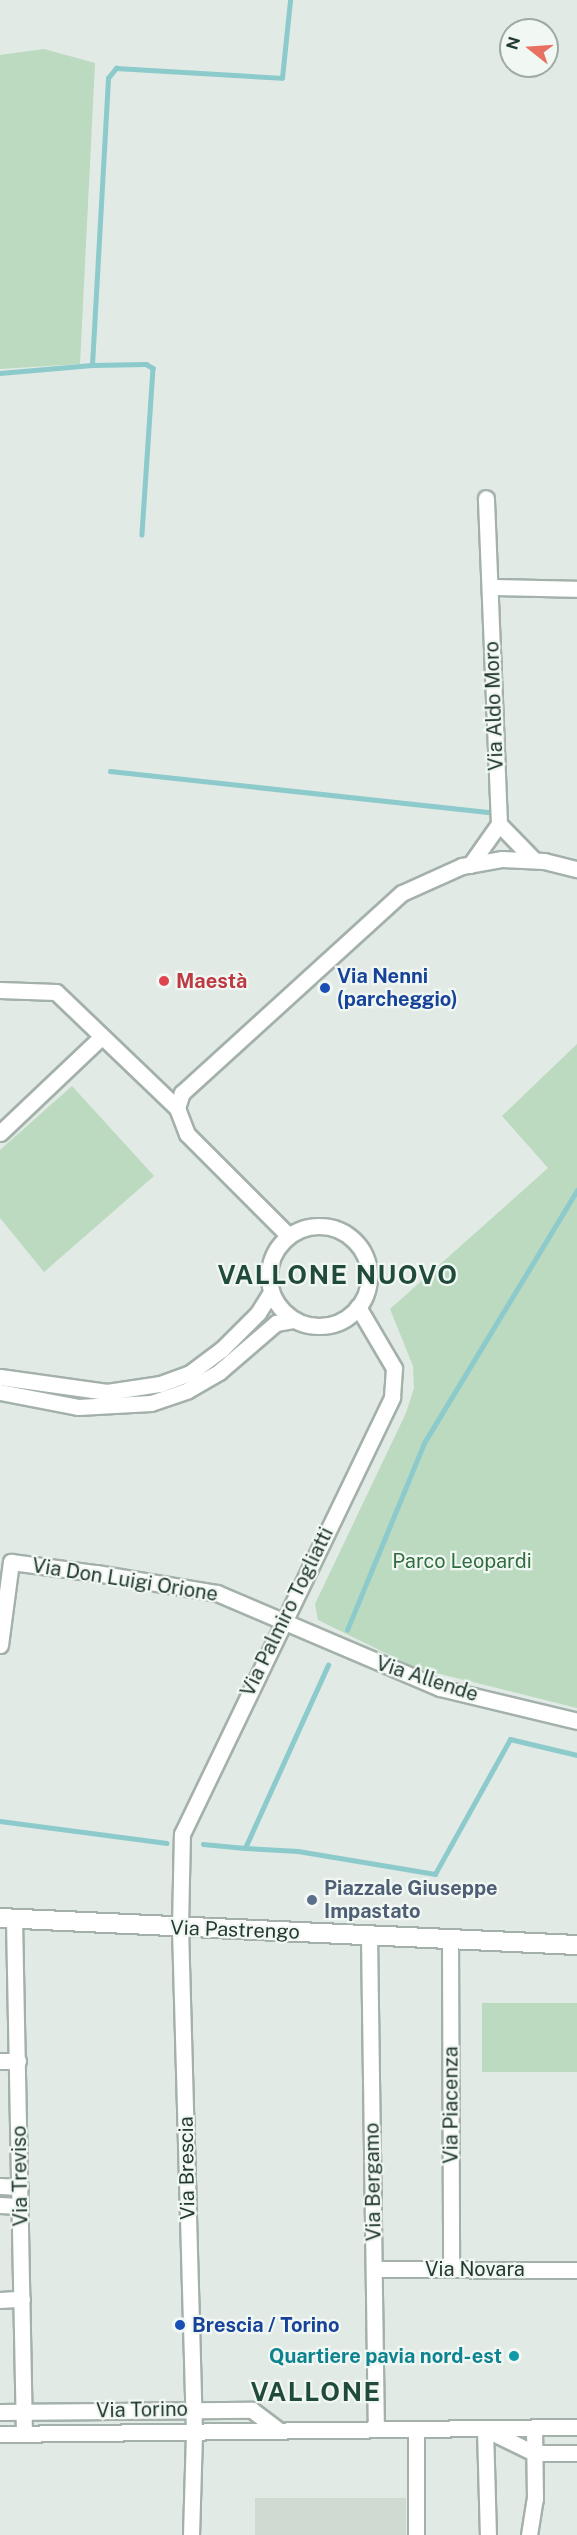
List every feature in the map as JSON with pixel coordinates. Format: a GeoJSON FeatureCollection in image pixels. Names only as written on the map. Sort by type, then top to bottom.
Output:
{"type":"FeatureCollection","features":[{"type":"Feature","properties":{"kind":"street","name":"Via Aldo Moro"},"geometry":{"type":"LineString","coordinates":[[486,498],[499,824]]}},
{"type":"Feature","properties":{"kind":"street"},"geometry":{"type":"LineString","coordinates":[[491,587],[577,589]]}},
{"type":"Feature","properties":{"kind":"street"},"geometry":{"type":"LineString","coordinates":[[470,865],[499,824],[534,860]]}},
{"type":"Feature","properties":{"kind":"street"},"geometry":{"type":"LineString","coordinates":[[177,1108],[182,1093],[402,893],[428,879],[470,865],[502,859],[534,860],[577,868]]}},
{"type":"Feature","properties":{"kind":"street"},"geometry":{"type":"LineString","coordinates":[[0,990],[56,992],[177,1108],[187,1134],[289,1236]]}},
{"type":"Feature","properties":{"kind":"street"},"geometry":{"type":"LineString","coordinates":[[0,1133],[101,1037]]}},
{"type":"Feature","properties":{"kind":"street"},"geometry":{"type":"LineString","coordinates":[[323,1226],[340,1231],[355,1242],[365,1257],[369,1274],[366,1292],[358,1307],[345,1319],[328,1326],[310,1326],[293,1320],[280,1308],[271,1292],[271,1261],[289,1236],[306,1228],[323,1226]]}},
{"type":"Feature","properties":{"kind":"street"},"geometry":{"type":"LineString","coordinates":[[0,1377],[107,1392],[160,1384],[190,1373],[222,1349],[253,1319],[271,1292]]}},
{"type":"Feature","properties":{"kind":"street","name":"Via Palmiro Togliatti"},"geometry":{"type":"LineString","coordinates":[[180,1927],[180,1849],[187,1819],[392,1397],[394,1368],[358,1307]]}},
{"type":"Feature","properties":{"kind":"street"},"geometry":{"type":"LineString","coordinates":[[0,1392],[78,1407],[151,1403],[188,1390],[219,1372],[276,1323],[293,1320]]}},
{"type":"Feature","properties":{"kind":"street","name":"Via Don Luigi Orione"},"geometry":{"type":"LineString","coordinates":[[0,1645],[11,1562],[217,1593],[283,1619]]}},
{"type":"Feature","properties":{"kind":"street","name":"Via Allende"},"geometry":{"type":"LineString","coordinates":[[283,1619],[361,1657],[440,1688],[577,1721]]}},
{"type":"Feature","properties":{"kind":"street","name":"Via Pastrengo"},"geometry":{"type":"LineString","coordinates":[[7,1918],[577,1945]]}},
{"type":"Feature","properties":{"kind":"street","name":"Via Treviso"},"geometry":{"type":"LineString","coordinates":[[7,1918],[18,2061],[24,2433]]}},
{"type":"Feature","properties":{"kind":"street","name":"Via Brescia"},"geometry":{"type":"LineString","coordinates":[[180,1927],[194,2432],[191,2535]]}},
{"type":"Feature","properties":{"kind":"street","name":"Via Bergamo"},"geometry":{"type":"LineString","coordinates":[[369,1935],[376,2429]]}},
{"type":"Feature","properties":{"kind":"street","name":"Via Piacenza"},"geometry":{"type":"LineString","coordinates":[[450,1940],[451,2269]]}},
{"type":"Feature","properties":{"kind":"street"},"geometry":{"type":"LineString","coordinates":[[0,2061],[18,2061]]}},
{"type":"Feature","properties":{"kind":"street"},"geometry":{"type":"LineString","coordinates":[[0,2186],[20,2187]]}},
{"type":"Feature","properties":{"kind":"street"},"geometry":{"type":"LineString","coordinates":[[0,2205],[20,2205]]}},
{"type":"Feature","properties":{"kind":"street","name":"Via Novara"},"geometry":{"type":"LineString","coordinates":[[374,2269],[576,2270]]}},
{"type":"Feature","properties":{"kind":"street"},"geometry":{"type":"LineString","coordinates":[[0,2300],[22,2299]]}},
{"type":"Feature","properties":{"kind":"street","name":"Via Torino"},"geometry":{"type":"LineString","coordinates":[[0,2412],[252,2410],[277,2429]]}},
{"type":"Feature","properties":{"kind":"street","name":"Via Torino"},"geometry":{"type":"LineString","coordinates":[[0,2434],[577,2427]]}},
{"type":"Feature","properties":{"kind":"street"},"geometry":{"type":"LineString","coordinates":[[529,2535],[535,2499],[534,2428]]}},
{"type":"Feature","properties":{"kind":"street"},"geometry":{"type":"LineString","coordinates":[[416,2535],[417,2429]]}},
{"type":"Feature","properties":{"kind":"street"},"geometry":{"type":"LineString","coordinates":[[485,2429],[488,2535]]}},
{"type":"Feature","properties":{"kind":"street","name":"Via Torino"},"geometry":{"type":"LineString","coordinates":[[485,2429],[534,2453],[577,2452]]}},
{"type":"Feature","properties":{"kind":"shaded area"},"geometry":{"type":"Polygon","coordinates":[[[255,2498],[406,2498],[406,2535],[255,2535],[255,2498]]]}},
{"type":"Feature","properties":{"kind":"green space"},"geometry":{"type":"Polygon","coordinates":[[[44,49],[95,63],[80,364],[0,369],[0,55],[44,49]]]}},
{"type":"Feature","properties":{"kind":"green space","name":"Parco Leopardi"},"geometry":{"type":"Polygon","coordinates":[[[577,1044],[577,1708],[416,1668],[318,1620],[315,1604],[406,1413],[414,1388],[413,1366],[390,1309],[548,1168],[502,1116],[577,1044]]]}},
{"type":"Feature","properties":{"kind":"green space"},"geometry":{"type":"Polygon","coordinates":[[[72,1086],[154,1176],[44,1272],[0,1218],[0,1150],[72,1086]]]}},
{"type":"Feature","properties":{"kind":"green space"},"geometry":{"type":"Polygon","coordinates":[[[482,2003],[577,2003],[577,2072],[482,2072],[482,2003]]]}},
{"type":"Feature","properties":{"kind":"waterway"},"geometry":{"type":"LineString","coordinates":[[92,365],[108,78],[116,68],[282,78],[290,0]]}},
{"type":"Feature","properties":{"kind":"waterway"},"geometry":{"type":"LineString","coordinates":[[0,373],[92,365],[146,364],[153,368],[142,535]]}},
{"type":"Feature","properties":{"kind":"waterway"},"geometry":{"type":"LineString","coordinates":[[110,771],[490,812]]}},
{"type":"Feature","properties":{"kind":"waterway"},"geometry":{"type":"LineString","coordinates":[[347,1630],[424,1443],[577,1190]]}},
{"type":"Feature","properties":{"kind":"waterway"},"geometry":{"type":"LineString","coordinates":[[203,1844],[245,1848],[328,1665]]}},
{"type":"Feature","properties":{"kind":"waterway"},"geometry":{"type":"LineString","coordinates":[[245,1848],[298,1851],[435,1874],[510,1739],[577,1755]]}},
{"type":"Feature","properties":{"kind":"waterway"},"geometry":{"type":"LineString","coordinates":[[0,1821],[167,1843]]}},
{"type":"Feature","properties":{"kind":"place","name":"Maestà"},"geometry":{"type":"Point","coordinates":[164,981]}},
{"type":"Feature","properties":{"kind":"place","name":"Via Nenni (parcheggio)"},"geometry":{"type":"Point","coordinates":[325,988]}},
{"type":"Feature","properties":{"kind":"place","name":"Piazzale Giuseppe Impastato"},"geometry":{"type":"Point","coordinates":[312,1900]}},
{"type":"Feature","properties":{"kind":"place","name":"Brescia / Torino"},"geometry":{"type":"Point","coordinates":[180,2325]}},
{"type":"Feature","properties":{"kind":"place","name":"Quartiere pavia nord-est"},"geometry":{"type":"Point","coordinates":[514,2356]}},
{"type":"Feature","properties":{"kind":"district","name":"VALLONE NUOVO"},"geometry":{"type":"Point","coordinates":[338,1275]}},
{"type":"Feature","properties":{"kind":"district","name":"VALLONE"},"geometry":{"type":"Point","coordinates":[316,2392]}}]}
